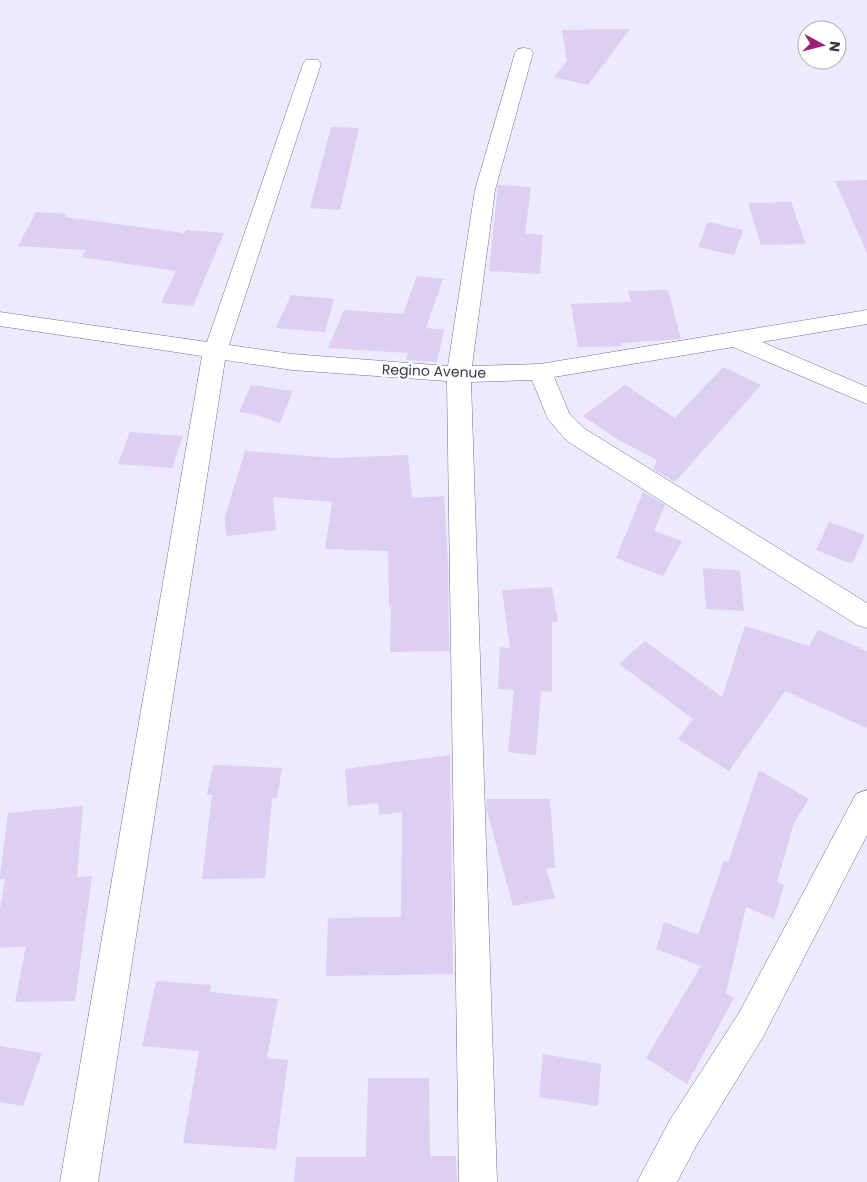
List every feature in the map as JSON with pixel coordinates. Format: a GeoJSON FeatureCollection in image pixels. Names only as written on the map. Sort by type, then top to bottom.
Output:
{"type":"FeatureCollection","features":[{"type":"Feature","properties":{"kind":"street"},"geometry":{"type":"LineString","coordinates":[[478,1182],[459,374],[485,190],[524,53]]}},
{"type":"Feature","properties":{"kind":"street"},"geometry":{"type":"LineString","coordinates":[[79,1182],[215,351],[312,64]]}},
{"type":"Feature","properties":{"kind":"street","name":"Regino Avenue"},"geometry":{"type":"LineString","coordinates":[[0,319],[292,362],[459,374],[540,372],[867,317]]}},
{"type":"Feature","properties":{"kind":"street"},"geometry":{"type":"LineString","coordinates":[[735,339],[867,396]]}},
{"type":"Feature","properties":{"kind":"street"},"geometry":{"type":"LineString","coordinates":[[540,372],[560,419],[576,435],[867,617]]}},
{"type":"Feature","properties":{"kind":"street"},"geometry":{"type":"LineString","coordinates":[[656,1182],[682,1133],[751,1025],[867,804]]}},
{"type":"Feature","properties":{"kind":"building"},"geometry":{"type":"Polygon","coordinates":[[[630,29],[588,85],[554,77],[567,61],[562,30],[630,29]]]}},
{"type":"Feature","properties":{"kind":"building"},"geometry":{"type":"Polygon","coordinates":[[[331,127],[359,128],[340,210],[310,208],[331,127]]]}},
{"type":"Feature","properties":{"kind":"building"},"geometry":{"type":"Polygon","coordinates":[[[867,180],[867,253],[835,181],[867,180]]]}},
{"type":"Feature","properties":{"kind":"building"},"geometry":{"type":"Polygon","coordinates":[[[498,185],[531,187],[525,234],[543,235],[540,274],[489,271],[498,185]]]}},
{"type":"Feature","properties":{"kind":"building"},"geometry":{"type":"Polygon","coordinates":[[[791,202],[806,244],[761,245],[748,203],[791,202]]]}},
{"type":"Feature","properties":{"kind":"building"},"geometry":{"type":"Polygon","coordinates":[[[36,212],[67,214],[65,217],[184,233],[186,230],[224,233],[193,306],[161,303],[176,271],[81,257],[86,250],[18,246],[36,212]]]}},
{"type":"Feature","properties":{"kind":"building"},"geometry":{"type":"Polygon","coordinates":[[[708,222],[743,230],[734,255],[698,247],[708,222]]]}},
{"type":"Feature","properties":{"kind":"building"},"geometry":{"type":"Polygon","coordinates":[[[417,276],[443,279],[426,328],[444,330],[437,362],[406,360],[408,353],[328,348],[344,310],[403,314],[417,276]]]}},
{"type":"Feature","properties":{"kind":"building"},"geometry":{"type":"Polygon","coordinates":[[[668,290],[681,339],[621,343],[622,346],[578,347],[571,304],[631,302],[628,291],[668,290]]]}},
{"type":"Feature","properties":{"kind":"building"},"geometry":{"type":"Polygon","coordinates":[[[291,295],[334,299],[325,332],[276,328],[291,295]]]}},
{"type":"Feature","properties":{"kind":"building"},"geometry":{"type":"Polygon","coordinates":[[[723,367],[761,385],[675,482],[653,469],[657,460],[619,440],[583,416],[625,385],[675,418],[723,367]]]}},
{"type":"Feature","properties":{"kind":"building"},"geometry":{"type":"Polygon","coordinates":[[[251,385],[293,391],[280,423],[257,415],[239,412],[251,385]]]}},
{"type":"Feature","properties":{"kind":"building"},"geometry":{"type":"Polygon","coordinates":[[[130,432],[183,436],[172,468],[118,464],[130,432]]]}},
{"type":"Feature","properties":{"kind":"building"},"geometry":{"type":"Polygon","coordinates":[[[245,451],[335,458],[408,455],[412,498],[444,496],[448,560],[449,651],[390,652],[391,607],[389,607],[388,551],[325,549],[332,502],[273,497],[276,530],[226,536],[225,517],[245,451]]]}},
{"type":"Feature","properties":{"kind":"building"},"geometry":{"type":"Polygon","coordinates":[[[643,492],[665,505],[654,531],[682,541],[663,576],[616,558],[643,492]]]}},
{"type":"Feature","properties":{"kind":"building"},"geometry":{"type":"Polygon","coordinates":[[[829,522],[865,535],[852,564],[816,550],[829,522]]]}},
{"type":"Feature","properties":{"kind":"building"},"geometry":{"type":"Polygon","coordinates":[[[703,568],[740,571],[744,611],[706,609],[703,568]]]}},
{"type":"Feature","properties":{"kind":"building"},"geometry":{"type":"Polygon","coordinates":[[[552,587],[558,622],[552,622],[552,692],[541,691],[536,755],[508,752],[514,690],[498,689],[500,647],[510,648],[502,590],[552,587]]]}},
{"type":"Feature","properties":{"kind":"building"},"geometry":{"type":"Polygon","coordinates":[[[745,626],[809,646],[818,630],[867,651],[867,728],[785,691],[729,771],[678,739],[693,719],[619,664],[645,641],[722,697],[745,626]]]}},
{"type":"Feature","properties":{"kind":"building"},"geometry":{"type":"Polygon","coordinates":[[[450,755],[453,974],[326,976],[328,918],[401,917],[402,812],[379,815],[378,803],[348,806],[345,769],[450,755]]]}},
{"type":"Feature","properties":{"kind":"building"},"geometry":{"type":"Polygon","coordinates":[[[213,765],[282,768],[277,798],[272,798],[265,878],[202,879],[212,795],[207,795],[213,765]]]}},
{"type":"Feature","properties":{"kind":"building"},"geometry":{"type":"Polygon","coordinates":[[[759,770],[809,799],[794,823],[777,882],[784,885],[774,919],[746,907],[726,993],[734,998],[687,1084],[646,1058],[701,966],[656,949],[664,922],[698,935],[724,861],[728,862],[759,770]]]}},
{"type":"Feature","properties":{"kind":"building"},"geometry":{"type":"Polygon","coordinates":[[[486,799],[550,799],[555,868],[546,868],[555,898],[513,906],[487,811],[486,799]]]}},
{"type":"Feature","properties":{"kind":"building"},"geometry":{"type":"Polygon","coordinates":[[[83,806],[77,877],[92,876],[75,1001],[15,1002],[26,946],[0,948],[0,910],[5,879],[0,879],[0,876],[8,813],[83,806]]]}},
{"type":"Feature","properties":{"kind":"building"},"geometry":{"type":"Polygon","coordinates":[[[156,981],[211,985],[210,992],[278,999],[267,1058],[288,1060],[276,1149],[183,1143],[199,1051],[142,1046],[156,981]]]}},
{"type":"Feature","properties":{"kind":"building"},"geometry":{"type":"Polygon","coordinates":[[[0,1046],[42,1053],[23,1106],[0,1102],[0,1046]]]}},
{"type":"Feature","properties":{"kind":"building"},"geometry":{"type":"Polygon","coordinates":[[[543,1054],[601,1064],[598,1106],[539,1097],[543,1054]]]}},
{"type":"Feature","properties":{"kind":"building"},"geometry":{"type":"Polygon","coordinates":[[[368,1078],[429,1078],[430,1156],[456,1156],[457,1182],[294,1182],[296,1157],[366,1157],[368,1078]]]}}]}
